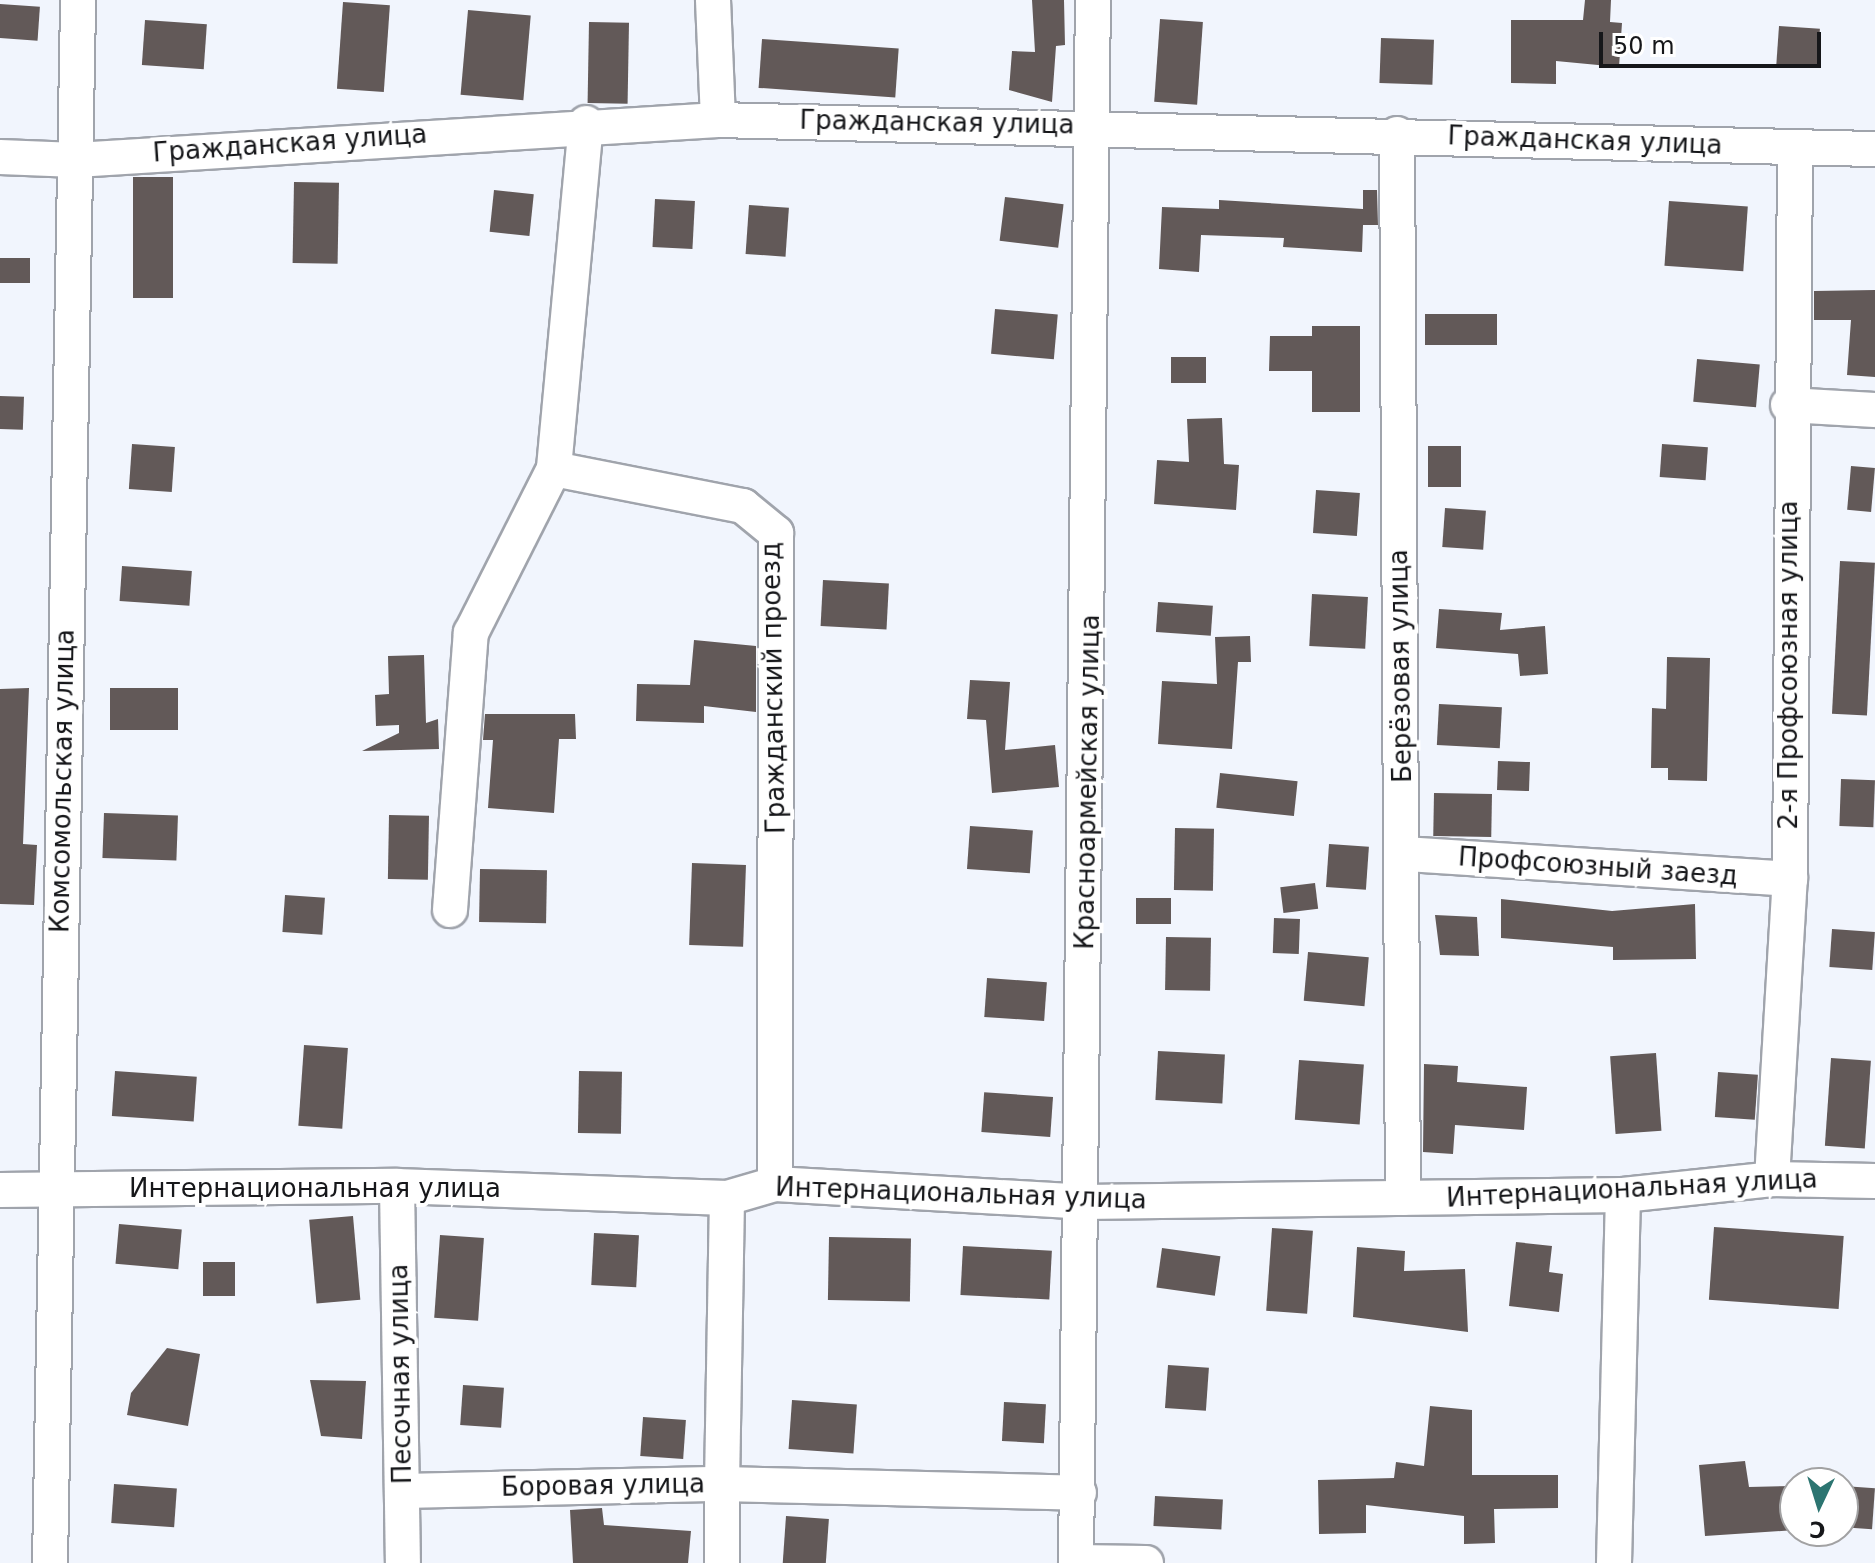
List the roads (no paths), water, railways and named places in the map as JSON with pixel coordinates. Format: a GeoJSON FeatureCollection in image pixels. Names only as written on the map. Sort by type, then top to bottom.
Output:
{"type":"FeatureCollection","features":[{"type":"Feature","properties":{"kind":"street","name":"Комсомольская улица"},"geometry":{"type":"LineString","coordinates":[[50,1563],[54,1189],[78,0]]}},
{"type":"Feature","properties":{"kind":"street"},"geometry":{"type":"LineString","coordinates":[[713,0],[718,120]]}},
{"type":"Feature","properties":{"kind":"street","name":"Красноармейская улица"},"geometry":{"type":"LineString","coordinates":[[1076,1563],[1097,125],[1093,0]]}},
{"type":"Feature","properties":{"kind":"street","name":"Гражданская улица"},"geometry":{"type":"LineString","coordinates":[[0,157],[76,160],[586,123],[718,120],[1097,125],[1795,150],[1875,149]]}},
{"type":"Feature","properties":{"kind":"street"},"geometry":{"type":"LineString","coordinates":[[450,910],[471,633],[554,469],[586,123]]}},
{"type":"Feature","properties":{"kind":"street","name":"Берёзовая улица"},"geometry":{"type":"LineString","coordinates":[[1397,134],[1405,854],[1403,1198]]}},
{"type":"Feature","properties":{"kind":"street","name":"2-я Профсоюзная улица"},"geometry":{"type":"LineString","coordinates":[[1772,1179],[1790,879],[1788,405],[1795,150]]}},
{"type":"Feature","properties":{"kind":"street"},"geometry":{"type":"LineString","coordinates":[[1788,405],[1875,410]]}},
{"type":"Feature","properties":{"kind":"street","name":"Гражданский проезд"},"geometry":{"type":"LineString","coordinates":[[554,469],[743,506],[776,533],[775,1184]]}},
{"type":"Feature","properties":{"kind":"street","name":"Профсоюзный заезд"},"geometry":{"type":"LineString","coordinates":[[1405,854],[1790,879]]}},
{"type":"Feature","properties":{"kind":"street","name":"Интернациональная улица"},"geometry":{"type":"LineString","coordinates":[[0,1190],[397,1186],[727,1198],[775,1184],[1083,1202],[1623,1195],[1772,1179],[1875,1181]]}},
{"type":"Feature","properties":{"kind":"street","name":"Песочная улица"},"geometry":{"type":"LineString","coordinates":[[397,1186],[403,1563]]}},
{"type":"Feature","properties":{"kind":"street"},"geometry":{"type":"LineString","coordinates":[[1614,1563],[1623,1195]]}},
{"type":"Feature","properties":{"kind":"street"},"geometry":{"type":"LineString","coordinates":[[727,1198],[722,1484],[1079,1493]]}},
{"type":"Feature","properties":{"kind":"street","name":"Боровая улица"},"geometry":{"type":"LineString","coordinates":[[403,1491],[722,1484],[722,1563]]}},
{"type":"Feature","properties":{"kind":"street"},"geometry":{"type":"LineString","coordinates":[[1076,1563],[1146,1563]]}}]}
